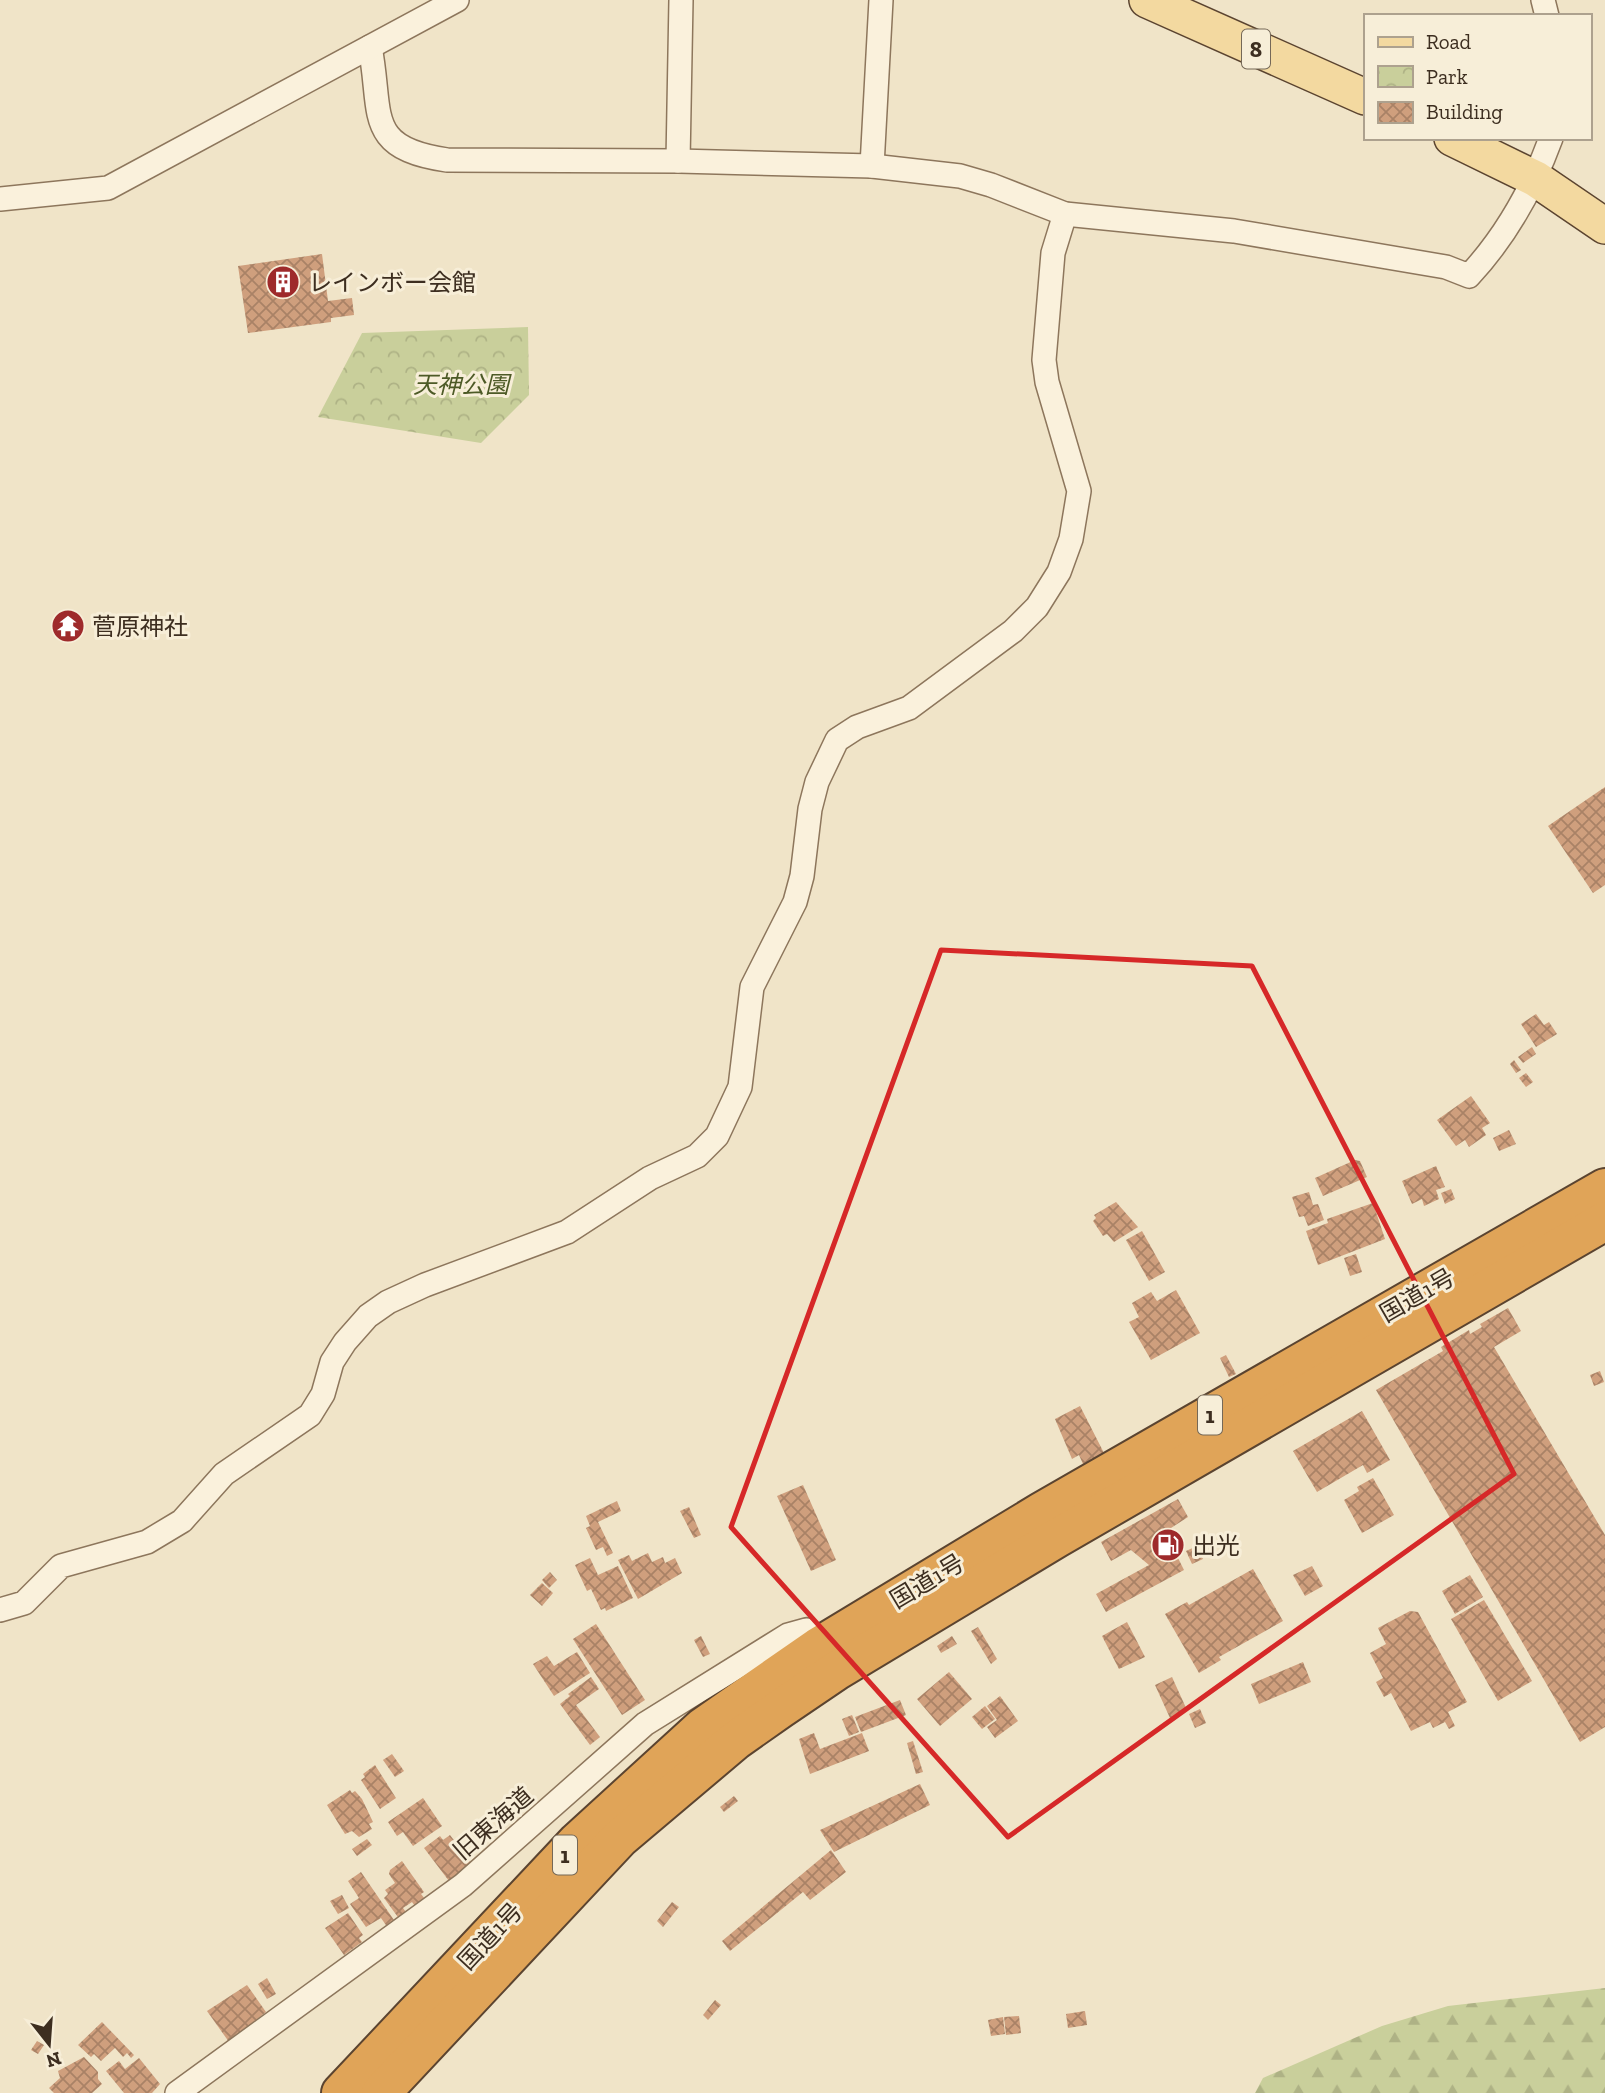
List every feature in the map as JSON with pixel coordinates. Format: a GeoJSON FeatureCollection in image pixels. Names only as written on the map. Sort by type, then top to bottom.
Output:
{"type":"FeatureCollection","features":[{"type":"Feature","properties":{"kind":"highway","name":"国道1号"},"geometry":{"type":"LineString","coordinates":[[341,2093],[621,1799],[703,1727],[827,1659],[1049,1525],[1532,1245],[1605,1188]]}},
{"type":"Feature","properties":{"kind":"highway","name":"国道1号"},"geometry":{"type":"LineString","coordinates":[[1532,1245],[1605,1221]]}},
{"type":"Feature","properties":{"kind":"highway","name":"国道1号"},"geometry":{"type":"LineString","coordinates":[[381,2093],[620,1838],[736,1741],[827,1659]]}},
{"type":"Feature","properties":{"kind":"main road","name":"8"},"geometry":{"type":"LineString","coordinates":[[1147,0],[1364,97]]}},
{"type":"Feature","properties":{"kind":"main road"},"geometry":{"type":"LineString","coordinates":[[1456,140],[1536,179],[1603,230]]}},
{"type":"Feature","properties":{"kind":"street"},"geometry":{"type":"LineString","coordinates":[[0,199],[108,188],[457,0]]}},
{"type":"Feature","properties":{"kind":"street"},"geometry":{"type":"LineString","coordinates":[[678,161],[681,0]]}},
{"type":"Feature","properties":{"kind":"street"},"geometry":{"type":"LineString","coordinates":[[872,166],[881,0]]}},
{"type":"Feature","properties":{"kind":"street"},"geometry":{"type":"LineString","coordinates":[[370,47],[381,125],[391,142],[417,156],[447,160],[678,161],[872,166],[960,176],[1065,214],[1234,231],[1446,267],[1469,276],[1497,246],[1536,179],[1550,140]]}},
{"type":"Feature","properties":{"kind":"street"},"geometry":{"type":"LineString","coordinates":[[0,1610],[24,1603],[61,1566],[147,1542],[182,1521],[224,1474],[310,1415],[323,1394],[332,1362],[345,1342],[368,1316],[388,1302],[425,1285],[567,1232],[650,1178],[696,1156],[716,1136],[740,1087],[752,987],[795,902],[802,876],[810,809],[817,782],[836,740],[857,727],[909,708],[1013,631],[1037,607],[1059,572],[1071,539],[1079,491],[1046,382],[1044,360],[1053,253],[1065,214]]}},
{"type":"Feature","properties":{"kind":"street","name":"旧東海道"},"geometry":{"type":"LineString","coordinates":[[177,2093],[463,1885],[645,1724],[788,1635],[806,1630],[827,1659]]}},
{"type":"Feature","properties":{"kind":"highlighted area"},"geometry":{"type":"Polygon","coordinates":[[[941,950],[1252,966],[1514,1474],[1008,1837],[731,1527],[941,950]]]}},
{"type":"Feature","properties":{"kind":"green space","name":"天神公園"},"geometry":{"type":"Polygon","coordinates":[[[528,327],[529,395],[481,443],[318,417],[362,333],[528,327]]]}},
{"type":"Feature","properties":{"kind":"green space"},"geometry":{"type":"Polygon","coordinates":[[[1605,1988],[1605,2093],[1255,2093],[1263,2078],[1382,2026],[1448,2006],[1605,1988]]]}},
{"type":"Feature","properties":{"kind":"building","name":"レインボー会館"},"geometry":{"type":"Polygon","coordinates":[[[322,254],[328,301],[352,298],[354,315],[331,318],[331,322],[248,333],[238,266],[322,254]]]}},
{"type":"Feature","properties":{"kind":"building"},"geometry":{"type":"Polygon","coordinates":[[[1605,787],[1605,885],[1593,893],[1548,826],[1605,787]]]}},
{"type":"Feature","properties":{"kind":"building"},"geometry":{"type":"Polygon","coordinates":[[[1536,1014],[1544,1025],[1549,1022],[1557,1034],[1536,1047],[1521,1024],[1536,1014]]]}},
{"type":"Feature","properties":{"kind":"building"},"geometry":{"type":"Polygon","coordinates":[[[1532,1047],[1536,1054],[1523,1063],[1518,1057],[1532,1047]]]}},
{"type":"Feature","properties":{"kind":"building"},"geometry":{"type":"Polygon","coordinates":[[[1514,1060],[1521,1070],[1516,1073],[1510,1064],[1514,1060]]]}},
{"type":"Feature","properties":{"kind":"building"},"geometry":{"type":"Polygon","coordinates":[[[1526,1073],[1533,1082],[1526,1087],[1519,1078],[1526,1073]]]}},
{"type":"Feature","properties":{"kind":"building"},"geometry":{"type":"Polygon","coordinates":[[[1471,1096],[1490,1123],[1482,1128],[1486,1135],[1469,1147],[1465,1140],[1456,1146],[1437,1120],[1471,1096]]]}},
{"type":"Feature","properties":{"kind":"building"},"geometry":{"type":"Polygon","coordinates":[[[1509,1130],[1516,1144],[1499,1151],[1493,1138],[1509,1130]]]}},
{"type":"Feature","properties":{"kind":"building"},"geometry":{"type":"Polygon","coordinates":[[[1355,1160],[1360,1161],[1367,1177],[1323,1196],[1315,1178],[1355,1160]]]}},
{"type":"Feature","properties":{"kind":"building"},"geometry":{"type":"Polygon","coordinates":[[[1436,1166],[1445,1187],[1436,1190],[1439,1199],[1424,1206],[1422,1199],[1412,1204],[1402,1181],[1436,1166]]]}},
{"type":"Feature","properties":{"kind":"building"},"geometry":{"type":"Polygon","coordinates":[[[1451,1189],[1455,1199],[1445,1204],[1441,1193],[1451,1189]]]}},
{"type":"Feature","properties":{"kind":"building"},"geometry":{"type":"Polygon","coordinates":[[[1309,1192],[1313,1205],[1318,1204],[1324,1220],[1308,1226],[1304,1216],[1299,1217],[1292,1197],[1309,1192]]]}},
{"type":"Feature","properties":{"kind":"building"},"geometry":{"type":"Polygon","coordinates":[[[1116,1202],[1138,1227],[1114,1242],[1107,1234],[1103,1236],[1093,1221],[1096,1218],[1094,1215],[1116,1202]]]}},
{"type":"Feature","properties":{"kind":"building"},"geometry":{"type":"Polygon","coordinates":[[[1373,1203],[1385,1239],[1318,1265],[1306,1231],[1328,1223],[1327,1219],[1373,1203]]]}},
{"type":"Feature","properties":{"kind":"building"},"geometry":{"type":"Polygon","coordinates":[[[1142,1231],[1165,1272],[1149,1281],[1126,1240],[1142,1231]]]}},
{"type":"Feature","properties":{"kind":"building"},"geometry":{"type":"Polygon","coordinates":[[[1356,1254],[1362,1272],[1350,1276],[1344,1258],[1356,1254]]]}},
{"type":"Feature","properties":{"kind":"building"},"geometry":{"type":"Polygon","coordinates":[[[1176,1290],[1200,1333],[1151,1360],[1129,1322],[1139,1317],[1132,1303],[1151,1292],[1157,1301],[1176,1290]]]}},
{"type":"Feature","properties":{"kind":"building"},"geometry":{"type":"Polygon","coordinates":[[[1508,1308],[1521,1331],[1494,1347],[1605,1535],[1605,1727],[1580,1742],[1376,1390],[1443,1351],[1441,1347],[1469,1330],[1470,1334],[1482,1327],[1480,1324],[1508,1308]]]}},
{"type":"Feature","properties":{"kind":"building"},"geometry":{"type":"Polygon","coordinates":[[[1226,1355],[1236,1374],[1229,1377],[1220,1358],[1226,1355]]]}},
{"type":"Feature","properties":{"kind":"building"},"geometry":{"type":"Polygon","coordinates":[[[1600,1371],[1604,1382],[1594,1386],[1590,1375],[1600,1371]]]}},
{"type":"Feature","properties":{"kind":"building"},"geometry":{"type":"Polygon","coordinates":[[[1080,1406],[1104,1453],[1083,1464],[1079,1455],[1072,1459],[1055,1419],[1080,1406]]]}},
{"type":"Feature","properties":{"kind":"building"},"geometry":{"type":"Polygon","coordinates":[[[1362,1411],[1390,1460],[1367,1473],[1363,1465],[1317,1492],[1293,1451],[1362,1411]]]}},
{"type":"Feature","properties":{"kind":"building"},"geometry":{"type":"Polygon","coordinates":[[[1373,1478],[1394,1515],[1362,1533],[1344,1500],[1359,1491],[1357,1487],[1373,1478]]]}},
{"type":"Feature","properties":{"kind":"building"},"geometry":{"type":"Polygon","coordinates":[[[803,1485],[836,1560],[811,1571],[777,1496],[803,1485]]]}},
{"type":"Feature","properties":{"kind":"building"},"geometry":{"type":"Polygon","coordinates":[[[1178,1499],[1188,1517],[1171,1528],[1170,1542],[1184,1570],[1106,1612],[1096,1594],[1149,1565],[1131,1550],[1111,1561],[1101,1542],[1178,1499]]]}},
{"type":"Feature","properties":{"kind":"building"},"geometry":{"type":"Polygon","coordinates":[[[617,1501],[621,1511],[598,1522],[613,1553],[607,1556],[603,1547],[596,1550],[586,1528],[590,1526],[586,1516],[617,1501]]]}},
{"type":"Feature","properties":{"kind":"building"},"geometry":{"type":"Polygon","coordinates":[[[689,1507],[701,1535],[694,1538],[680,1511],[689,1507]]]}},
{"type":"Feature","properties":{"kind":"building"},"geometry":{"type":"Polygon","coordinates":[[[1197,1546],[1203,1559],[1192,1564],[1186,1551],[1197,1546]]]}},
{"type":"Feature","properties":{"kind":"building"},"geometry":{"type":"Polygon","coordinates":[[[648,1553],[652,1562],[663,1557],[665,1563],[675,1558],[682,1573],[638,1599],[618,1560],[629,1555],[632,1561],[648,1553]]]}},
{"type":"Feature","properties":{"kind":"building"},"geometry":{"type":"Polygon","coordinates":[[[590,1558],[598,1575],[618,1566],[633,1598],[606,1611],[605,1608],[601,1610],[591,1589],[587,1591],[575,1565],[590,1558]]]}},
{"type":"Feature","properties":{"kind":"building"},"geometry":{"type":"Polygon","coordinates":[[[1312,1566],[1323,1586],[1305,1596],[1293,1575],[1312,1566]]]}},
{"type":"Feature","properties":{"kind":"building"},"geometry":{"type":"Polygon","coordinates":[[[1253,1569],[1283,1621],[1219,1657],[1221,1660],[1199,1673],[1165,1614],[1187,1602],[1189,1605],[1253,1569]]]}},
{"type":"Feature","properties":{"kind":"building"},"geometry":{"type":"Polygon","coordinates":[[[550,1572],[557,1580],[549,1588],[542,1580],[550,1572]]]}},
{"type":"Feature","properties":{"kind":"building"},"geometry":{"type":"Polygon","coordinates":[[[1470,1575],[1483,1597],[1455,1614],[1442,1591],[1470,1575]]]}},
{"type":"Feature","properties":{"kind":"building"},"geometry":{"type":"Polygon","coordinates":[[[542,1583],[553,1593],[542,1606],[530,1595],[542,1583]]]}},
{"type":"Feature","properties":{"kind":"building"},"geometry":{"type":"Polygon","coordinates":[[[1484,1600],[1532,1681],[1498,1701],[1451,1619],[1484,1600]]]}},
{"type":"Feature","properties":{"kind":"building"},"geometry":{"type":"Polygon","coordinates":[[[1410,1611],[1418,1612],[1467,1702],[1448,1712],[1455,1726],[1449,1729],[1445,1722],[1433,1728],[1430,1722],[1411,1731],[1391,1693],[1384,1697],[1376,1682],[1383,1678],[1370,1653],[1386,1644],[1378,1628],[1410,1611]]]}},
{"type":"Feature","properties":{"kind":"building"},"geometry":{"type":"Polygon","coordinates":[[[1127,1622],[1145,1657],[1119,1669],[1102,1636],[1127,1622]]]}},
{"type":"Feature","properties":{"kind":"building"},"geometry":{"type":"Polygon","coordinates":[[[596,1624],[645,1700],[622,1715],[573,1639],[596,1624]]]}},
{"type":"Feature","properties":{"kind":"building"},"geometry":{"type":"Polygon","coordinates":[[[978,1627],[997,1659],[991,1664],[971,1631],[978,1627]]]}},
{"type":"Feature","properties":{"kind":"building"},"geometry":{"type":"Polygon","coordinates":[[[701,1636],[710,1654],[703,1657],[694,1640],[701,1636]]]}},
{"type":"Feature","properties":{"kind":"building"},"geometry":{"type":"Polygon","coordinates":[[[952,1636],[957,1644],[941,1653],[937,1646],[952,1636]]]}},
{"type":"Feature","properties":{"kind":"building"},"geometry":{"type":"Polygon","coordinates":[[[577,1652],[590,1673],[554,1696],[533,1664],[547,1656],[554,1666],[577,1652]]]}},
{"type":"Feature","properties":{"kind":"building"},"geometry":{"type":"Polygon","coordinates":[[[1303,1662],[1311,1682],[1259,1704],[1251,1684],[1303,1662]]]}},
{"type":"Feature","properties":{"kind":"building"},"geometry":{"type":"Polygon","coordinates":[[[949,1672],[972,1699],[940,1726],[917,1699],[949,1672]]]}},
{"type":"Feature","properties":{"kind":"building"},"geometry":{"type":"Polygon","coordinates":[[[591,1677],[599,1689],[576,1705],[600,1737],[590,1745],[560,1704],[570,1696],[568,1694],[591,1677]]]}},
{"type":"Feature","properties":{"kind":"building"},"geometry":{"type":"Polygon","coordinates":[[[1172,1677],[1187,1710],[1170,1718],[1155,1685],[1172,1677]]]}},
{"type":"Feature","properties":{"kind":"building"},"geometry":{"type":"Polygon","coordinates":[[[1000,1696],[1018,1721],[995,1738],[987,1727],[997,1720],[987,1706],[1000,1696]]]}},
{"type":"Feature","properties":{"kind":"building"},"geometry":{"type":"Polygon","coordinates":[[[900,1700],[906,1715],[861,1732],[855,1717],[900,1700]]]}},
{"type":"Feature","properties":{"kind":"building"},"geometry":{"type":"Polygon","coordinates":[[[985,1706],[995,1719],[982,1729],[972,1717],[985,1706]]]}},
{"type":"Feature","properties":{"kind":"building"},"geometry":{"type":"Polygon","coordinates":[[[1200,1709],[1206,1723],[1195,1728],[1189,1714],[1200,1709]]]}},
{"type":"Feature","properties":{"kind":"building"},"geometry":{"type":"Polygon","coordinates":[[[852,1715],[859,1732],[849,1736],[842,1719],[852,1715]]]}},
{"type":"Feature","properties":{"kind":"building"},"geometry":{"type":"Polygon","coordinates":[[[814,1733],[820,1749],[862,1733],[869,1751],[810,1774],[799,1739],[814,1733]]]}},
{"type":"Feature","properties":{"kind":"building"},"geometry":{"type":"Polygon","coordinates":[[[913,1741],[923,1772],[916,1774],[907,1743],[913,1741]]]}},
{"type":"Feature","properties":{"kind":"building"},"geometry":{"type":"Polygon","coordinates":[[[392,1754],[404,1771],[395,1777],[383,1760],[392,1754]]]}},
{"type":"Feature","properties":{"kind":"building"},"geometry":{"type":"Polygon","coordinates":[[[375,1765],[396,1798],[380,1809],[361,1780],[365,1777],[363,1774],[375,1765]]]}},
{"type":"Feature","properties":{"kind":"building"},"geometry":{"type":"Polygon","coordinates":[[[920,1784],[930,1805],[834,1852],[820,1830],[920,1784]]]}},
{"type":"Feature","properties":{"kind":"building"},"geometry":{"type":"Polygon","coordinates":[[[350,1790],[352,1793],[355,1791],[362,1799],[373,1822],[369,1824],[372,1829],[359,1837],[352,1831],[345,1834],[327,1805],[350,1790]]]}},
{"type":"Feature","properties":{"kind":"building"},"geometry":{"type":"Polygon","coordinates":[[[734,1796],[738,1801],[724,1812],[720,1807],[734,1796]]]}},
{"type":"Feature","properties":{"kind":"building"},"geometry":{"type":"Polygon","coordinates":[[[423,1798],[442,1826],[413,1846],[403,1832],[397,1836],[388,1822],[423,1798]]]}},
{"type":"Feature","properties":{"kind":"building"},"geometry":{"type":"Polygon","coordinates":[[[450,1835],[472,1864],[449,1881],[424,1848],[440,1836],[443,1840],[450,1835]]]}},
{"type":"Feature","properties":{"kind":"building"},"geometry":{"type":"Polygon","coordinates":[[[367,1839],[372,1845],[357,1856],[352,1849],[367,1839]]]}},
{"type":"Feature","properties":{"kind":"building"},"geometry":{"type":"Polygon","coordinates":[[[831,1850],[846,1872],[810,1900],[803,1892],[730,1951],[722,1941],[831,1850]]]}},
{"type":"Feature","properties":{"kind":"building"},"geometry":{"type":"Polygon","coordinates":[[[402,1861],[424,1892],[421,1894],[425,1899],[415,1906],[412,1902],[403,1908],[408,1915],[400,1920],[384,1898],[388,1894],[385,1890],[395,1883],[389,1874],[390,1870],[402,1861]]]}},
{"type":"Feature","properties":{"kind":"building"},"geometry":{"type":"Polygon","coordinates":[[[361,1872],[396,1923],[388,1928],[381,1918],[366,1927],[350,1904],[359,1898],[348,1881],[361,1872]]]}},
{"type":"Feature","properties":{"kind":"building"},"geometry":{"type":"Polygon","coordinates":[[[342,1895],[349,1908],[338,1914],[330,1901],[342,1895]]]}},
{"type":"Feature","properties":{"kind":"building"},"geometry":{"type":"Polygon","coordinates":[[[672,1902],[679,1907],[663,1927],[657,1921],[672,1902]]]}},
{"type":"Feature","properties":{"kind":"building"},"geometry":{"type":"Polygon","coordinates":[[[348,1913],[363,1935],[359,1938],[362,1942],[344,1955],[325,1928],[348,1913]]]}},
{"type":"Feature","properties":{"kind":"building"},"geometry":{"type":"Polygon","coordinates":[[[267,1978],[276,1994],[267,1999],[258,1984],[267,1978]]]}},
{"type":"Feature","properties":{"kind":"building"},"geometry":{"type":"Polygon","coordinates":[[[247,1985],[266,2012],[229,2042],[207,2011],[247,1985]]]}},
{"type":"Feature","properties":{"kind":"building"},"geometry":{"type":"Polygon","coordinates":[[[715,2000],[721,2005],[708,2020],[703,2015],[715,2000]]]}},
{"type":"Feature","properties":{"kind":"building"},"geometry":{"type":"Polygon","coordinates":[[[1085,2011],[1087,2025],[1068,2028],[1066,2014],[1085,2011]]]}},
{"type":"Feature","properties":{"kind":"building"},"geometry":{"type":"Polygon","coordinates":[[[1019,2016],[1021,2033],[1006,2035],[1004,2017],[1019,2016]]]}},
{"type":"Feature","properties":{"kind":"building"},"geometry":{"type":"Polygon","coordinates":[[[1003,2017],[1005,2034],[991,2036],[988,2020],[1003,2017]]]}},
{"type":"Feature","properties":{"kind":"building"},"geometry":{"type":"Polygon","coordinates":[[[102,2022],[134,2055],[131,2058],[127,2053],[123,2057],[115,2048],[101,2061],[94,2054],[91,2057],[78,2045],[102,2022]]]}},
{"type":"Feature","properties":{"kind":"building"},"geometry":{"type":"Polygon","coordinates":[[[37,2041],[44,2045],[38,2054],[31,2050],[37,2041]]]}},
{"type":"Feature","properties":{"kind":"building"},"geometry":{"type":"Polygon","coordinates":[[[84,2057],[98,2072],[98,2079],[102,2084],[92,2093],[54,2093],[49,2088],[60,2078],[58,2071],[84,2057]]]}},
{"type":"Feature","properties":{"kind":"building"},"geometry":{"type":"Polygon","coordinates":[[[139,2058],[160,2084],[152,2093],[124,2093],[106,2071],[119,2061],[125,2069],[139,2058]]]}},
{"type":"Feature","properties":{"kind":"place","name":"レインボー会館"},"geometry":{"type":"Point","coordinates":[283,282]}},
{"type":"Feature","properties":{"kind":"place","name":"菅原神社"},"geometry":{"type":"Point","coordinates":[68,626]}},
{"type":"Feature","properties":{"kind":"place","name":"出光"},"geometry":{"type":"Point","coordinates":[1168,1545]}}]}
